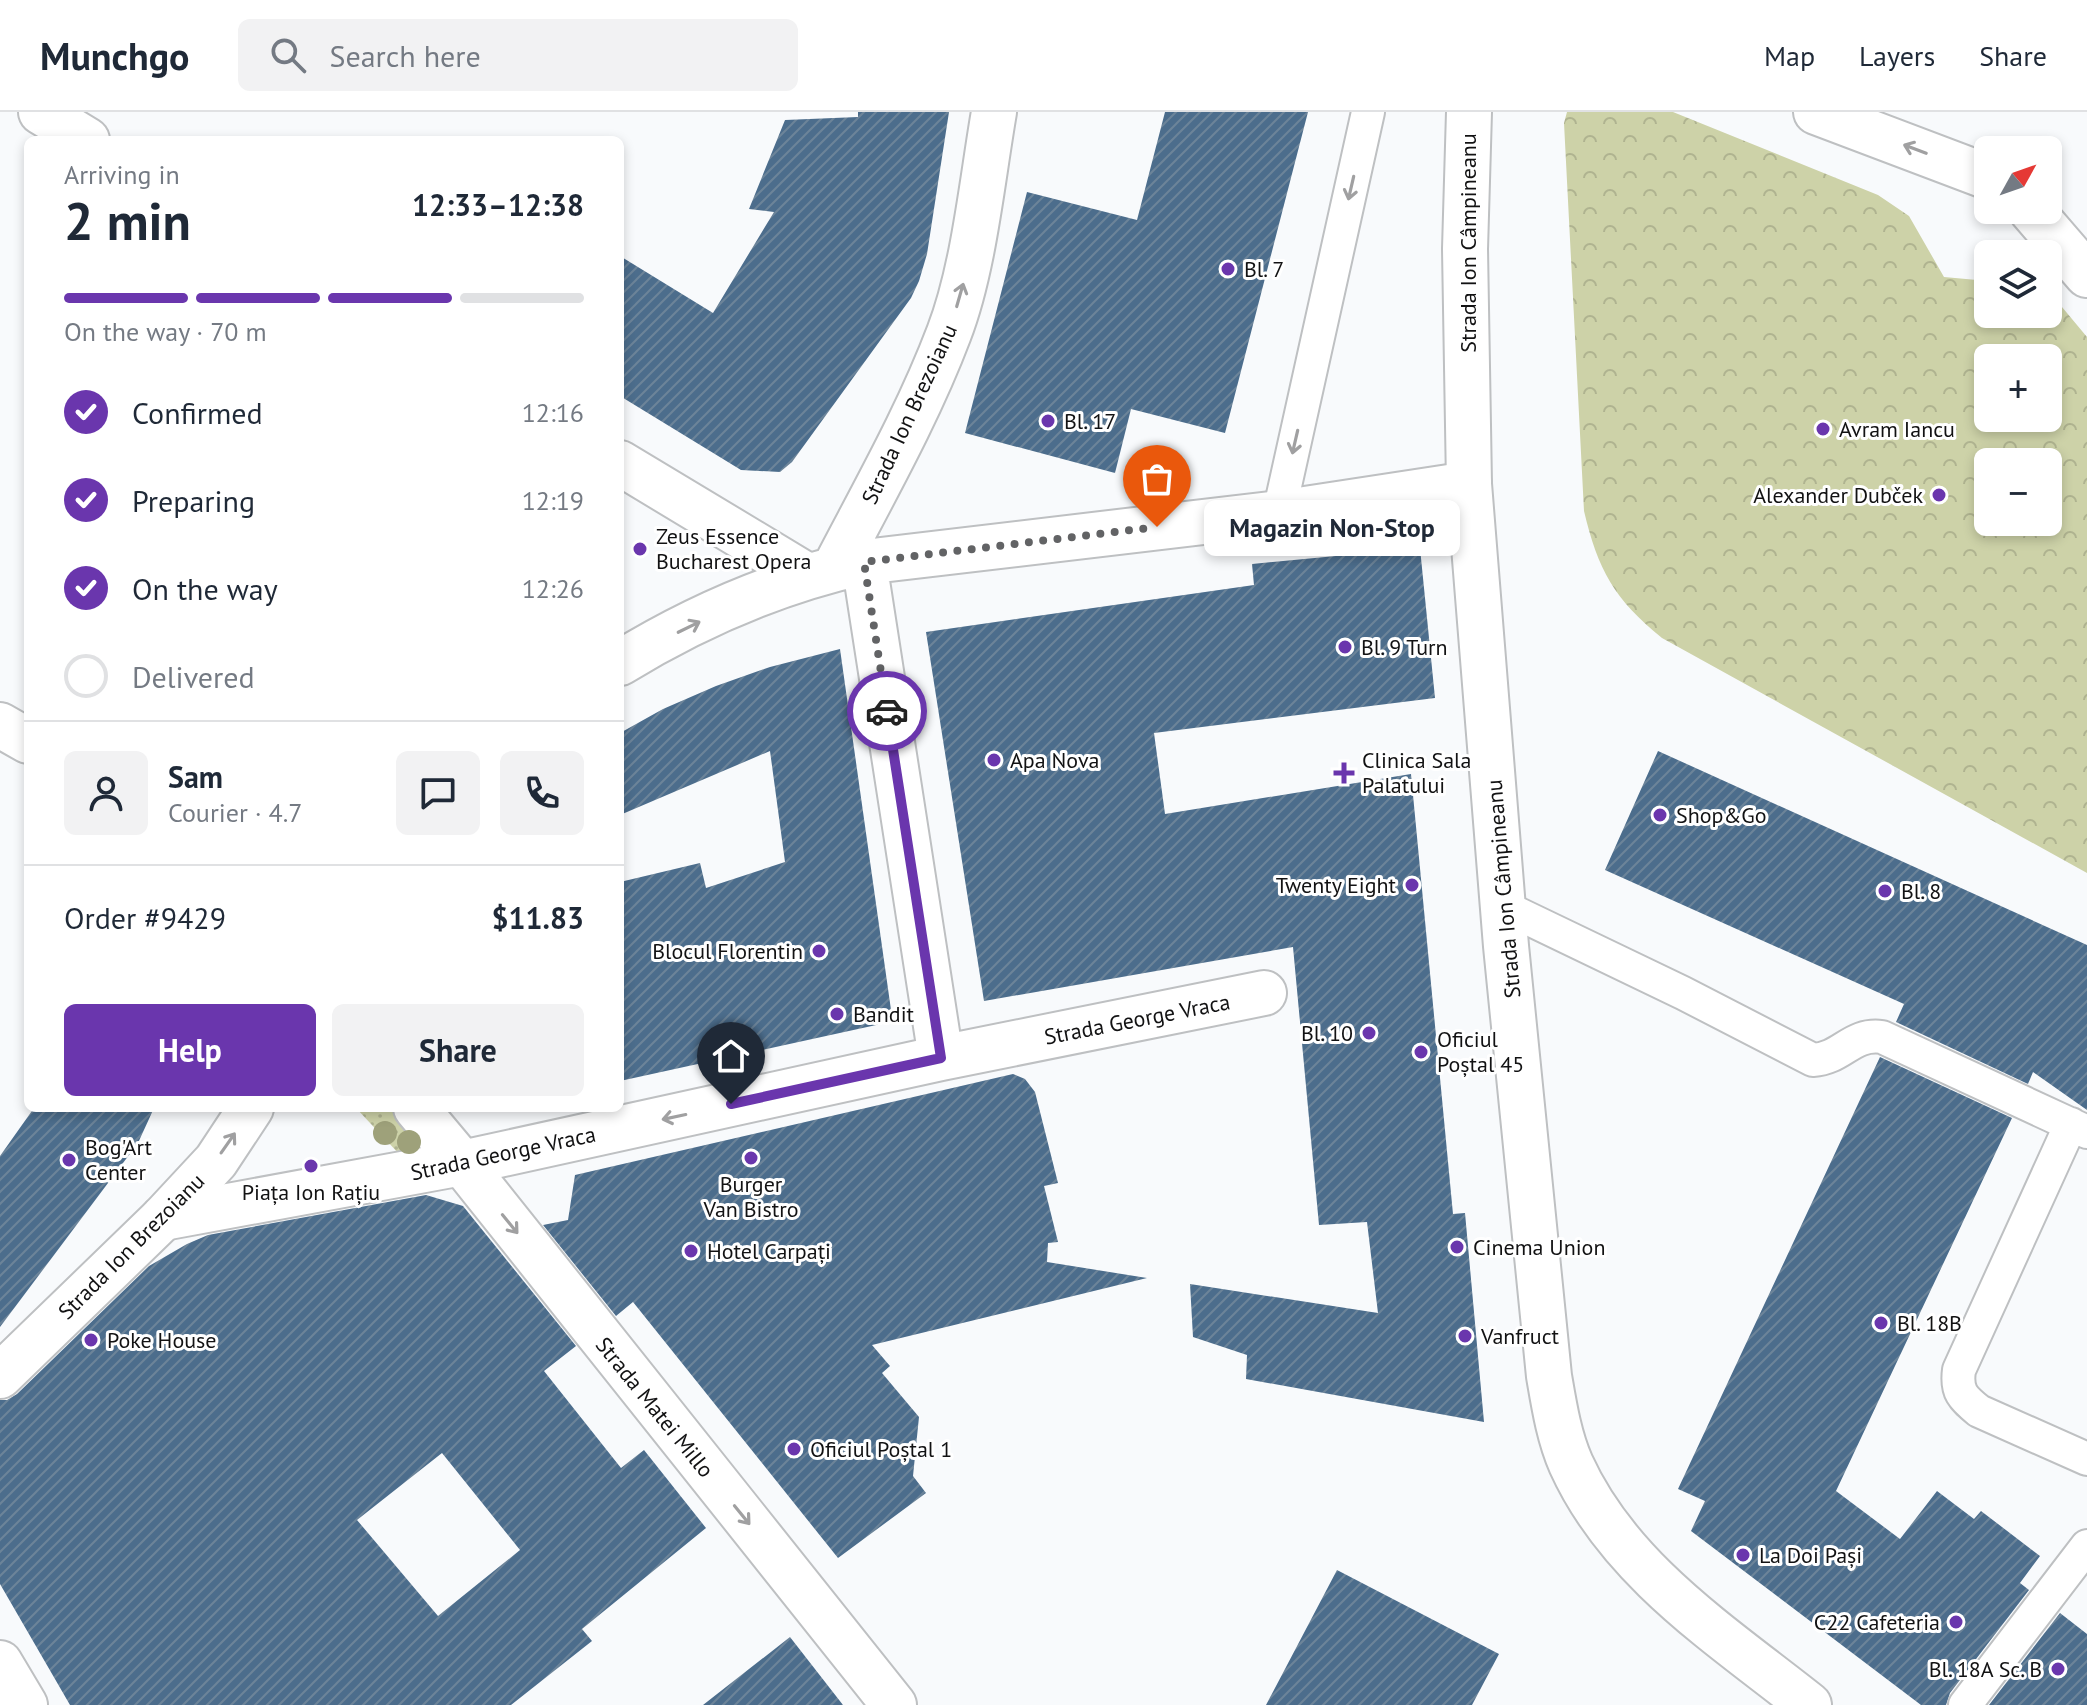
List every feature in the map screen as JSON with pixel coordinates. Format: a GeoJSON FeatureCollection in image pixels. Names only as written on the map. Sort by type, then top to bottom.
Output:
{"type":"FeatureCollection","features":[{"type":"Feature","properties":{"kind":"street"},"geometry":{"type":"LineString","coordinates":[[41,112],[80,136]]}},
{"type":"Feature","properties":{"kind":"street","name":"Strada Ion Brezoianu"},"geometry":{"type":"LineString","coordinates":[[834,569],[896,450],[950,332],[964,282],[994,112]]}},
{"type":"Feature","properties":{"kind":"street","name":"Strada Ion Câmpineanu"},"geometry":{"type":"LineString","coordinates":[[1469,112],[1465,249],[1469,484],[1504,907],[1549,1376],[1556,1414],[1570,1461],[1588,1498],[1610,1531],[1680,1602],[1809,1705]]}},
{"type":"Feature","properties":{"kind":"street"},"geometry":{"type":"LineString","coordinates":[[1816,112],[1974,172]]}},
{"type":"Feature","properties":{"kind":"street"},"geometry":{"type":"LineString","coordinates":[[2043,224],[2087,275]]}},
{"type":"Feature","properties":{"kind":"street"},"geometry":{"type":"LineString","coordinates":[[624,465],[834,569]]}},
{"type":"Feature","properties":{"kind":"street"},"geometry":{"type":"LineString","coordinates":[[624,661],[734,605],[834,569],[1279,513],[1469,484]]}},
{"type":"Feature","properties":{"kind":"street"},"geometry":{"type":"LineString","coordinates":[[834,569],[941,1058]]}},
{"type":"Feature","properties":{"kind":"street"},"geometry":{"type":"LineString","coordinates":[[0,725],[24,739]]}},
{"type":"Feature","properties":{"kind":"street","name":"Strada George Vraca"},"geometry":{"type":"LineString","coordinates":[[163,1218],[462,1163],[941,1058],[1264,993]]}},
{"type":"Feature","properties":{"kind":"street","name":"Strada Ion Brezoianu"},"geometry":{"type":"LineString","coordinates":[[0,1376],[163,1218],[216,1161],[248,1112]]}},
{"type":"Feature","properties":{"kind":"street","name":"Strada Matei Millo"},"geometry":{"type":"LineString","coordinates":[[419,1112],[894,1705]]}},
{"type":"Feature","properties":{"kind":"street"},"geometry":{"type":"LineString","coordinates":[[0,1663],[25,1705]]}},
{"type":"Feature","properties":{"kind":"lane"},"geometry":{"type":"LineString","coordinates":[[1279,513],[1368,112]]}},
{"type":"Feature","properties":{"kind":"lane"},"geometry":{"type":"LineString","coordinates":[[1504,907],[1813,1060],[1833,1056],[1868,1035],[1882,1037],[2079,1128],[1959,1370],[1957,1384],[1965,1400],[1979,1411],[2087,1459]]}},
{"type":"Feature","properties":{"kind":"lane"},"geometry":{"type":"LineString","coordinates":[[1965,1705],[2087,1546]]}},
{"type":"Feature","properties":{"kind":"green space"},"geometry":{"type":"Polygon","coordinates":[[[1567,112],[1673,112],[1878,195],[1909,216],[1944,277],[1974,280],[1974,328],[2062,328],[2062,307],[2087,337],[2087,873],[1662,638],[1632,610],[1610,582],[1595,550],[1584,511],[1564,123],[1567,112]]]}},
{"type":"Feature","properties":{"kind":"green space"},"geometry":{"type":"Polygon","coordinates":[[[360,1112],[419,1112],[462,1163],[416,1172],[360,1112]]]}},
{"type":"Feature","properties":{"kind":"building"},"geometry":{"type":"Polygon","coordinates":[[[858,112],[949,112],[927,254],[919,281],[911,298],[792,462],[780,472],[741,470],[624,398],[624,258],[713,313],[774,212],[749,209],[785,120],[858,117],[858,112]]]}},
{"type":"Feature","properties":{"kind":"building"},"geometry":{"type":"Polygon","coordinates":[[[1165,112],[1308,112],[1225,433],[1131,409],[1115,473],[965,433],[1027,192],[1137,220],[1165,112]]]}},
{"type":"Feature","properties":{"kind":"building"},"geometry":{"type":"Polygon","coordinates":[[[1420,548],[1435,698],[1154,733],[1165,814],[1411,774],[1453,1214],[1465,1213],[1484,1422],[1246,1379],[1247,1355],[1193,1337],[1190,1284],[1378,1313],[1367,1222],[1319,1225],[1293,947],[984,1001],[926,632],[1254,585],[1252,564],[1420,548]]]}},
{"type":"Feature","properties":{"kind":"building"},"geometry":{"type":"Polygon","coordinates":[[[840,649],[892,1017],[882,1018],[890,1022],[624,1080],[624,881],[700,863],[706,888],[785,862],[770,751],[624,813],[624,731],[663,709],[770,667],[840,649]]]}},
{"type":"Feature","properties":{"kind":"building","name":"Bl. 8"},"geometry":{"type":"Polygon","coordinates":[[[1658,751],[2087,945],[2087,1110],[2033,1072],[2028,1084],[1896,1022],[1904,1004],[1605,870],[1658,751]]]}},
{"type":"Feature","properties":{"kind":"building","name":"Bl. 18B"},"geometry":{"type":"Polygon","coordinates":[[[1880,1057],[2012,1118],[1836,1491],[1900,1539],[1937,1491],[1974,1519],[1981,1511],[2040,1556],[2020,1583],[2029,1590],[1950,1693],[1946,1705],[1921,1705],[1691,1531],[1705,1501],[1678,1489],[1880,1057]]]}},
{"type":"Feature","properties":{"kind":"building"},"geometry":{"type":"Polygon","coordinates":[[[1013,1074],[1025,1079],[1035,1092],[1058,1183],[1044,1186],[1058,1242],[1048,1243],[1047,1262],[1147,1278],[872,1345],[890,1366],[882,1373],[919,1417],[913,1476],[926,1493],[838,1558],[633,1302],[616,1316],[543,1225],[568,1220],[575,1175],[1013,1074]]]}},
{"type":"Feature","properties":{"kind":"building"},"geometry":{"type":"Polygon","coordinates":[[[31,1112],[152,1112],[138,1143],[0,1327],[0,1156],[31,1112]]]}},
{"type":"Feature","properties":{"kind":"building"},"geometry":{"type":"Polygon","coordinates":[[[426,1195],[463,1206],[576,1346],[544,1371],[621,1468],[644,1450],[706,1528],[582,1629],[592,1641],[511,1705],[70,1705],[0,1584],[0,1400],[17,1394],[149,1266],[208,1235],[426,1195]],[[442,1453],[357,1520],[438,1616],[520,1550],[442,1453]]]}},
{"type":"Feature","properties":{"kind":"building"},"geometry":{"type":"Polygon","coordinates":[[[1337,1570],[1499,1654],[1472,1705],[1266,1705],[1337,1570]]]}},
{"type":"Feature","properties":{"kind":"building","name":"Bl. 18A Sc. B"},"geometry":{"type":"Polygon","coordinates":[[[2060,1613],[2087,1634],[2087,1705],[1989,1705],[2060,1613]]]}},
{"type":"Feature","properties":{"kind":"building"},"geometry":{"type":"Polygon","coordinates":[[[790,1637],[843,1705],[703,1705],[790,1637]]]}},
{"type":"Feature","properties":{"kind":"way so far"},"geometry":{"type":"LineString","coordinates":[[887,711],[864,562],[1157,527]]}},
{"type":"Feature","properties":{"kind":"place","name":"Bl. 7"},"geometry":{"type":"Point","coordinates":[1228,269]}},
{"type":"Feature","properties":{"kind":"place","name":"Bl. 17"},"geometry":{"type":"Point","coordinates":[1048,421]}},
{"type":"Feature","properties":{"kind":"place","name":"Avram Iancu"},"geometry":{"type":"Point","coordinates":[1823,429]}},
{"type":"Feature","properties":{"kind":"place","name":"Alexander Dubček"},"geometry":{"type":"Point","coordinates":[1939,495]}},
{"type":"Feature","properties":{"kind":"place","name":"Magazin Non-Stop"},"geometry":{"type":"Point","coordinates":[1157,527]}},
{"type":"Feature","properties":{"kind":"place","name":"Zeus Essence Bucharest Opera"},"geometry":{"type":"Point","coordinates":[640,549]}},
{"type":"Feature","properties":{"kind":"place","name":"Bl. 9 Turn"},"geometry":{"type":"Point","coordinates":[1345,647]}},
{"type":"Feature","properties":{"kind":"place","name":"Apa Nova"},"geometry":{"type":"Point","coordinates":[994,760]}},
{"type":"Feature","properties":{"kind":"place","name":"Clinica Sala Palatului"},"geometry":{"type":"Point","coordinates":[1344,773]}},
{"type":"Feature","properties":{"kind":"place","name":"Shop&Go"},"geometry":{"type":"Point","coordinates":[1660,815]}},
{"type":"Feature","properties":{"kind":"place","name":"Twenty Eight"},"geometry":{"type":"Point","coordinates":[1412,885]}},
{"type":"Feature","properties":{"kind":"place","name":"Bl. 8"},"geometry":{"type":"Point","coordinates":[1885,891]}},
{"type":"Feature","properties":{"kind":"place","name":"Blocul Florentin"},"geometry":{"type":"Point","coordinates":[819,951]}},
{"type":"Feature","properties":{"kind":"place","name":"Bandit"},"geometry":{"type":"Point","coordinates":[837,1014]}},
{"type":"Feature","properties":{"kind":"place","name":"Bl. 10"},"geometry":{"type":"Point","coordinates":[1369,1033]}},
{"type":"Feature","properties":{"kind":"place","name":"Oficiul Poștal 45"},"geometry":{"type":"Point","coordinates":[1421,1052]}},
{"type":"Feature","properties":{"kind":"place","name":"Burger Van Bistro"},"geometry":{"type":"Point","coordinates":[751,1158]}},
{"type":"Feature","properties":{"kind":"place","name":"Bog'Art Center"},"geometry":{"type":"Point","coordinates":[69,1160]}},
{"type":"Feature","properties":{"kind":"place","name":"Piața Ion Rațiu"},"geometry":{"type":"Point","coordinates":[311,1166]}},
{"type":"Feature","properties":{"kind":"place","name":"Cinema Union"},"geometry":{"type":"Point","coordinates":[1457,1247]}},
{"type":"Feature","properties":{"kind":"place","name":"Hotel Carpați"},"geometry":{"type":"Point","coordinates":[691,1251]}},
{"type":"Feature","properties":{"kind":"place","name":"Bl. 18B"},"geometry":{"type":"Point","coordinates":[1881,1323]}},
{"type":"Feature","properties":{"kind":"place","name":"Vanfruct"},"geometry":{"type":"Point","coordinates":[1465,1336]}},
{"type":"Feature","properties":{"kind":"place","name":"Poke House"},"geometry":{"type":"Point","coordinates":[91,1340]}},
{"type":"Feature","properties":{"kind":"place","name":"Oficiul Poștal 1"},"geometry":{"type":"Point","coordinates":[794,1449]}},
{"type":"Feature","properties":{"kind":"place","name":"La Doi Pași"},"geometry":{"type":"Point","coordinates":[1743,1555]}},
{"type":"Feature","properties":{"kind":"place","name":"C22 Cafeteria"},"geometry":{"type":"Point","coordinates":[1956,1622]}},
{"type":"Feature","properties":{"kind":"place","name":"Bl. 18A Sc. B"},"geometry":{"type":"Point","coordinates":[2058,1669]}},
{"type":"Feature","properties":{"kind":"route"},"geometry":{"type":"LineString","coordinates":[[731,1104],[941,1058],[887,711]]}}]}
